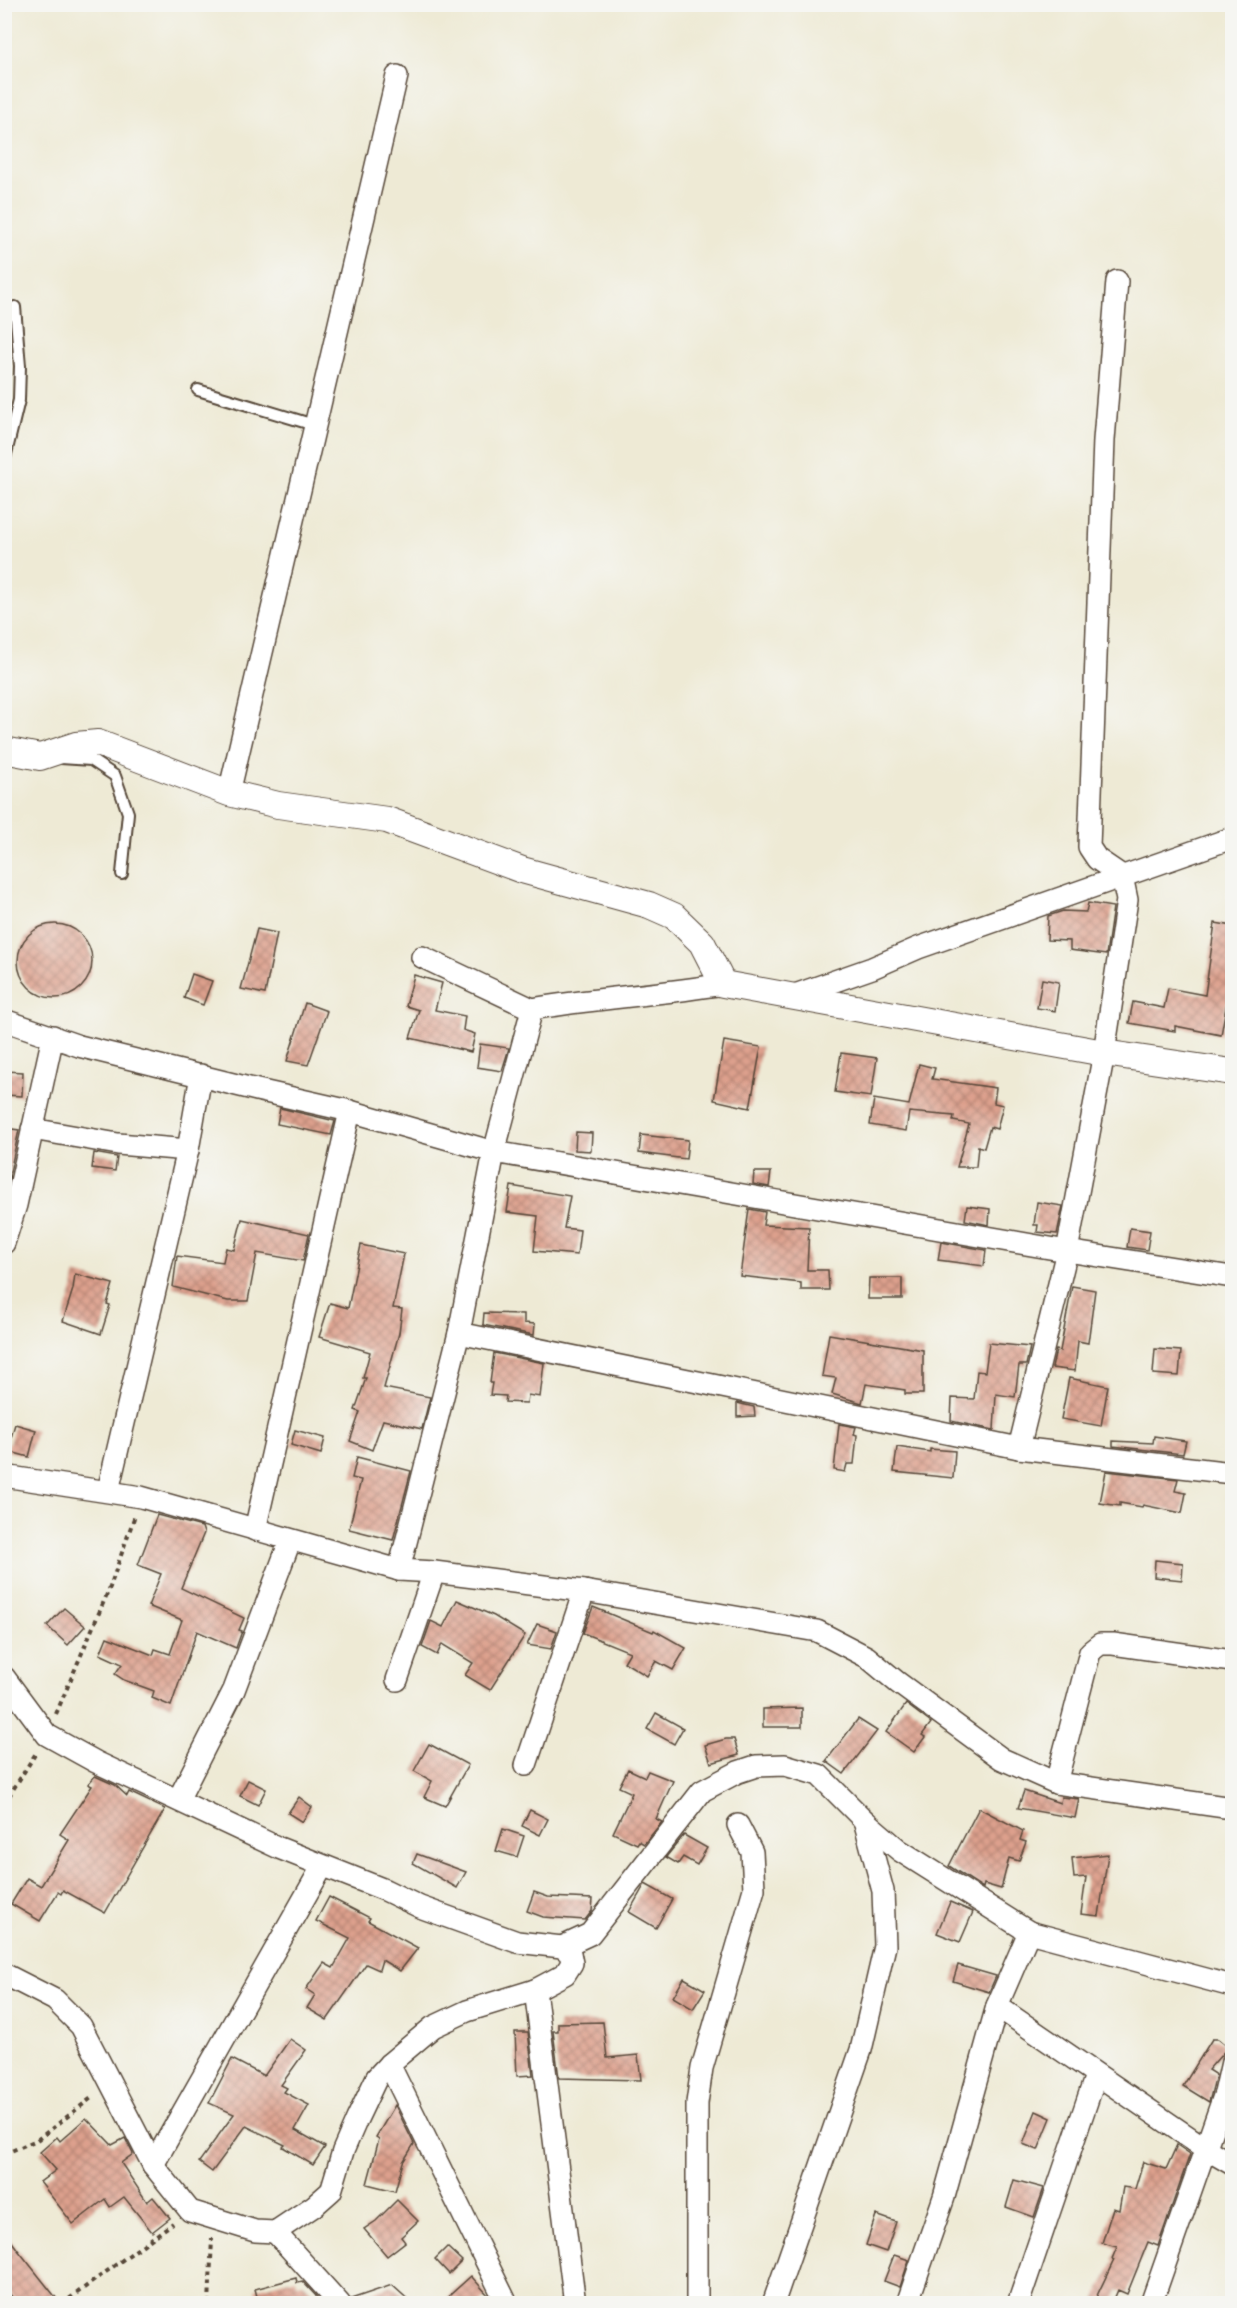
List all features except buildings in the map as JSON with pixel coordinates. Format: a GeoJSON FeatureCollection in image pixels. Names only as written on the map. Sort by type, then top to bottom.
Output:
{"type":"FeatureCollection","features":[{"type":"Feature","properties":{"kind":"street"},"geometry":{"type":"LineString","coordinates":[[229,793],[397,76]]}},
{"type":"Feature","properties":{"kind":"street"},"geometry":{"type":"LineString","coordinates":[[1019,1448],[1067,1251],[1104,1053],[1127,900],[1122,876],[1097,859],[1089,847],[1104,441],[1117,281]]}},
{"type":"Feature","properties":{"kind":"street"},"geometry":{"type":"LineString","coordinates":[[4,750],[40,757],[76,745],[98,743],[229,793],[278,805],[387,820],[522,870],[649,905],[674,916],[702,943],[723,984]]}},
{"type":"Feature","properties":{"kind":"street"},"geometry":{"type":"LineString","coordinates":[[792,996],[918,948],[1232,839]]}},
{"type":"Feature","properties":{"kind":"street"},"geometry":{"type":"LineString","coordinates":[[422,957],[532,1009],[583,1000],[684,991],[723,984],[1104,1053],[1233,1072]]}},
{"type":"Feature","properties":{"kind":"street"},"geometry":{"type":"LineString","coordinates":[[399,1570],[459,1333],[494,1152],[532,1009]]}},
{"type":"Feature","properties":{"kind":"street"},"geometry":{"type":"LineString","coordinates":[[4,1020],[79,1046],[146,1064],[350,1111],[494,1152],[1067,1251],[1233,1277]]}},
{"type":"Feature","properties":{"kind":"street"},"geometry":{"type":"LineString","coordinates":[[4,1243],[16,1205],[53,1036]]}},
{"type":"Feature","properties":{"kind":"street"},"geometry":{"type":"LineString","coordinates":[[108,1491],[188,1150],[201,1075]]}},
{"type":"Feature","properties":{"kind":"street"},"geometry":{"type":"LineString","coordinates":[[255,1530],[350,1111]]}},
{"type":"Feature","properties":{"kind":"street"},"geometry":{"type":"LineString","coordinates":[[32,1129],[118,1144],[188,1150]]}},
{"type":"Feature","properties":{"kind":"street"},"geometry":{"type":"LineString","coordinates":[[459,1333],[1019,1448],[1233,1473]]}},
{"type":"Feature","properties":{"kind":"street"},"geometry":{"type":"LineString","coordinates":[[4,1476],[141,1497],[399,1570],[434,1572],[584,1591],[817,1630],[867,1657],[897,1682],[1002,1759],[1056,1783],[1233,1808]]}},
{"type":"Feature","properties":{"kind":"street"},"geometry":{"type":"LineString","coordinates":[[178,1800],[234,1690],[290,1541]]}},
{"type":"Feature","properties":{"kind":"street"},"geometry":{"type":"LineString","coordinates":[[397,1680],[434,1572]]}},
{"type":"Feature","properties":{"kind":"street"},"geometry":{"type":"LineString","coordinates":[[526,1766],[584,1591]]}},
{"type":"Feature","properties":{"kind":"street"},"geometry":{"type":"LineString","coordinates":[[1056,1783],[1090,1652],[1100,1644],[1233,1660]]}},
{"type":"Feature","properties":{"kind":"street"},"geometry":{"type":"LineString","coordinates":[[4,1677],[47,1735],[96,1762],[219,1821],[322,1867],[385,1890],[420,1907],[517,1942],[562,1947],[570,1953],[572,1963],[565,1974],[535,1990],[467,2011],[433,2027],[389,2064],[377,2077],[357,2119],[343,2151],[331,2191],[314,2206],[275,2232],[255,2231],[213,2220],[190,2211],[153,2165],[81,2026],[55,2000],[4,1974]]}},
{"type":"Feature","properties":{"kind":"street"},"geometry":{"type":"LineString","coordinates":[[562,1947],[590,1934],[702,1791],[738,1772],[756,1766],[785,1764],[819,1775],[864,1820],[899,1850],[1029,1932],[1233,1986]]}},
{"type":"Feature","properties":{"kind":"street"},"geometry":{"type":"LineString","coordinates":[[773,2304],[861,2050],[885,1946],[883,1891],[864,1820]]}},
{"type":"Feature","properties":{"kind":"street"},"geometry":{"type":"LineString","coordinates":[[697,2304],[697,2103],[702,2068],[754,1889],[752,1852],[738,1825]]}},
{"type":"Feature","properties":{"kind":"street"},"geometry":{"type":"LineString","coordinates":[[153,2165],[322,1867]]}},
{"type":"Feature","properties":{"kind":"street"},"geometry":{"type":"LineString","coordinates":[[907,2304],[945,2197],[997,2006],[1029,1932]]}},
{"type":"Feature","properties":{"kind":"street"},"geometry":{"type":"LineString","coordinates":[[535,1990],[575,2304]]}},
{"type":"Feature","properties":{"kind":"street"},"geometry":{"type":"LineString","coordinates":[[997,2006],[1206,2149],[1233,2164]]}},
{"type":"Feature","properties":{"kind":"street"},"geometry":{"type":"LineString","coordinates":[[1151,2304],[1225,2093],[1233,2062]]}},
{"type":"Feature","properties":{"kind":"street"},"geometry":{"type":"LineString","coordinates":[[389,2064],[507,2304]]}},
{"type":"Feature","properties":{"kind":"street"},"geometry":{"type":"LineString","coordinates":[[1018,2304],[1096,2075]]}},
{"type":"Feature","properties":{"kind":"street"},"geometry":{"type":"LineString","coordinates":[[275,2232],[340,2304]]}},
{"type":"Feature","properties":{"kind":"lane"},"geometry":{"type":"LineString","coordinates":[[4,462],[19,400],[20,366],[15,307]]}},
{"type":"Feature","properties":{"kind":"lane"},"geometry":{"type":"LineString","coordinates":[[198,390],[314,425]]}},
{"type":"Feature","properties":{"kind":"lane"},"geometry":{"type":"LineString","coordinates":[[40,757],[92,760],[115,776],[128,813],[122,874]]}},
{"type":"Feature","properties":{"kind":"path"},"geometry":{"type":"LineString","coordinates":[[4,1804],[47,1735],[111,1587],[141,1497]]}},
{"type":"Feature","properties":{"kind":"path"},"geometry":{"type":"LineString","coordinates":[[4,2154],[37,2140],[111,2082]]}},
{"type":"Feature","properties":{"kind":"path"},"geometry":{"type":"LineString","coordinates":[[62,2304],[190,2211]]}},
{"type":"Feature","properties":{"kind":"path"},"geometry":{"type":"LineString","coordinates":[[209,2304],[213,2220]]}}]}
